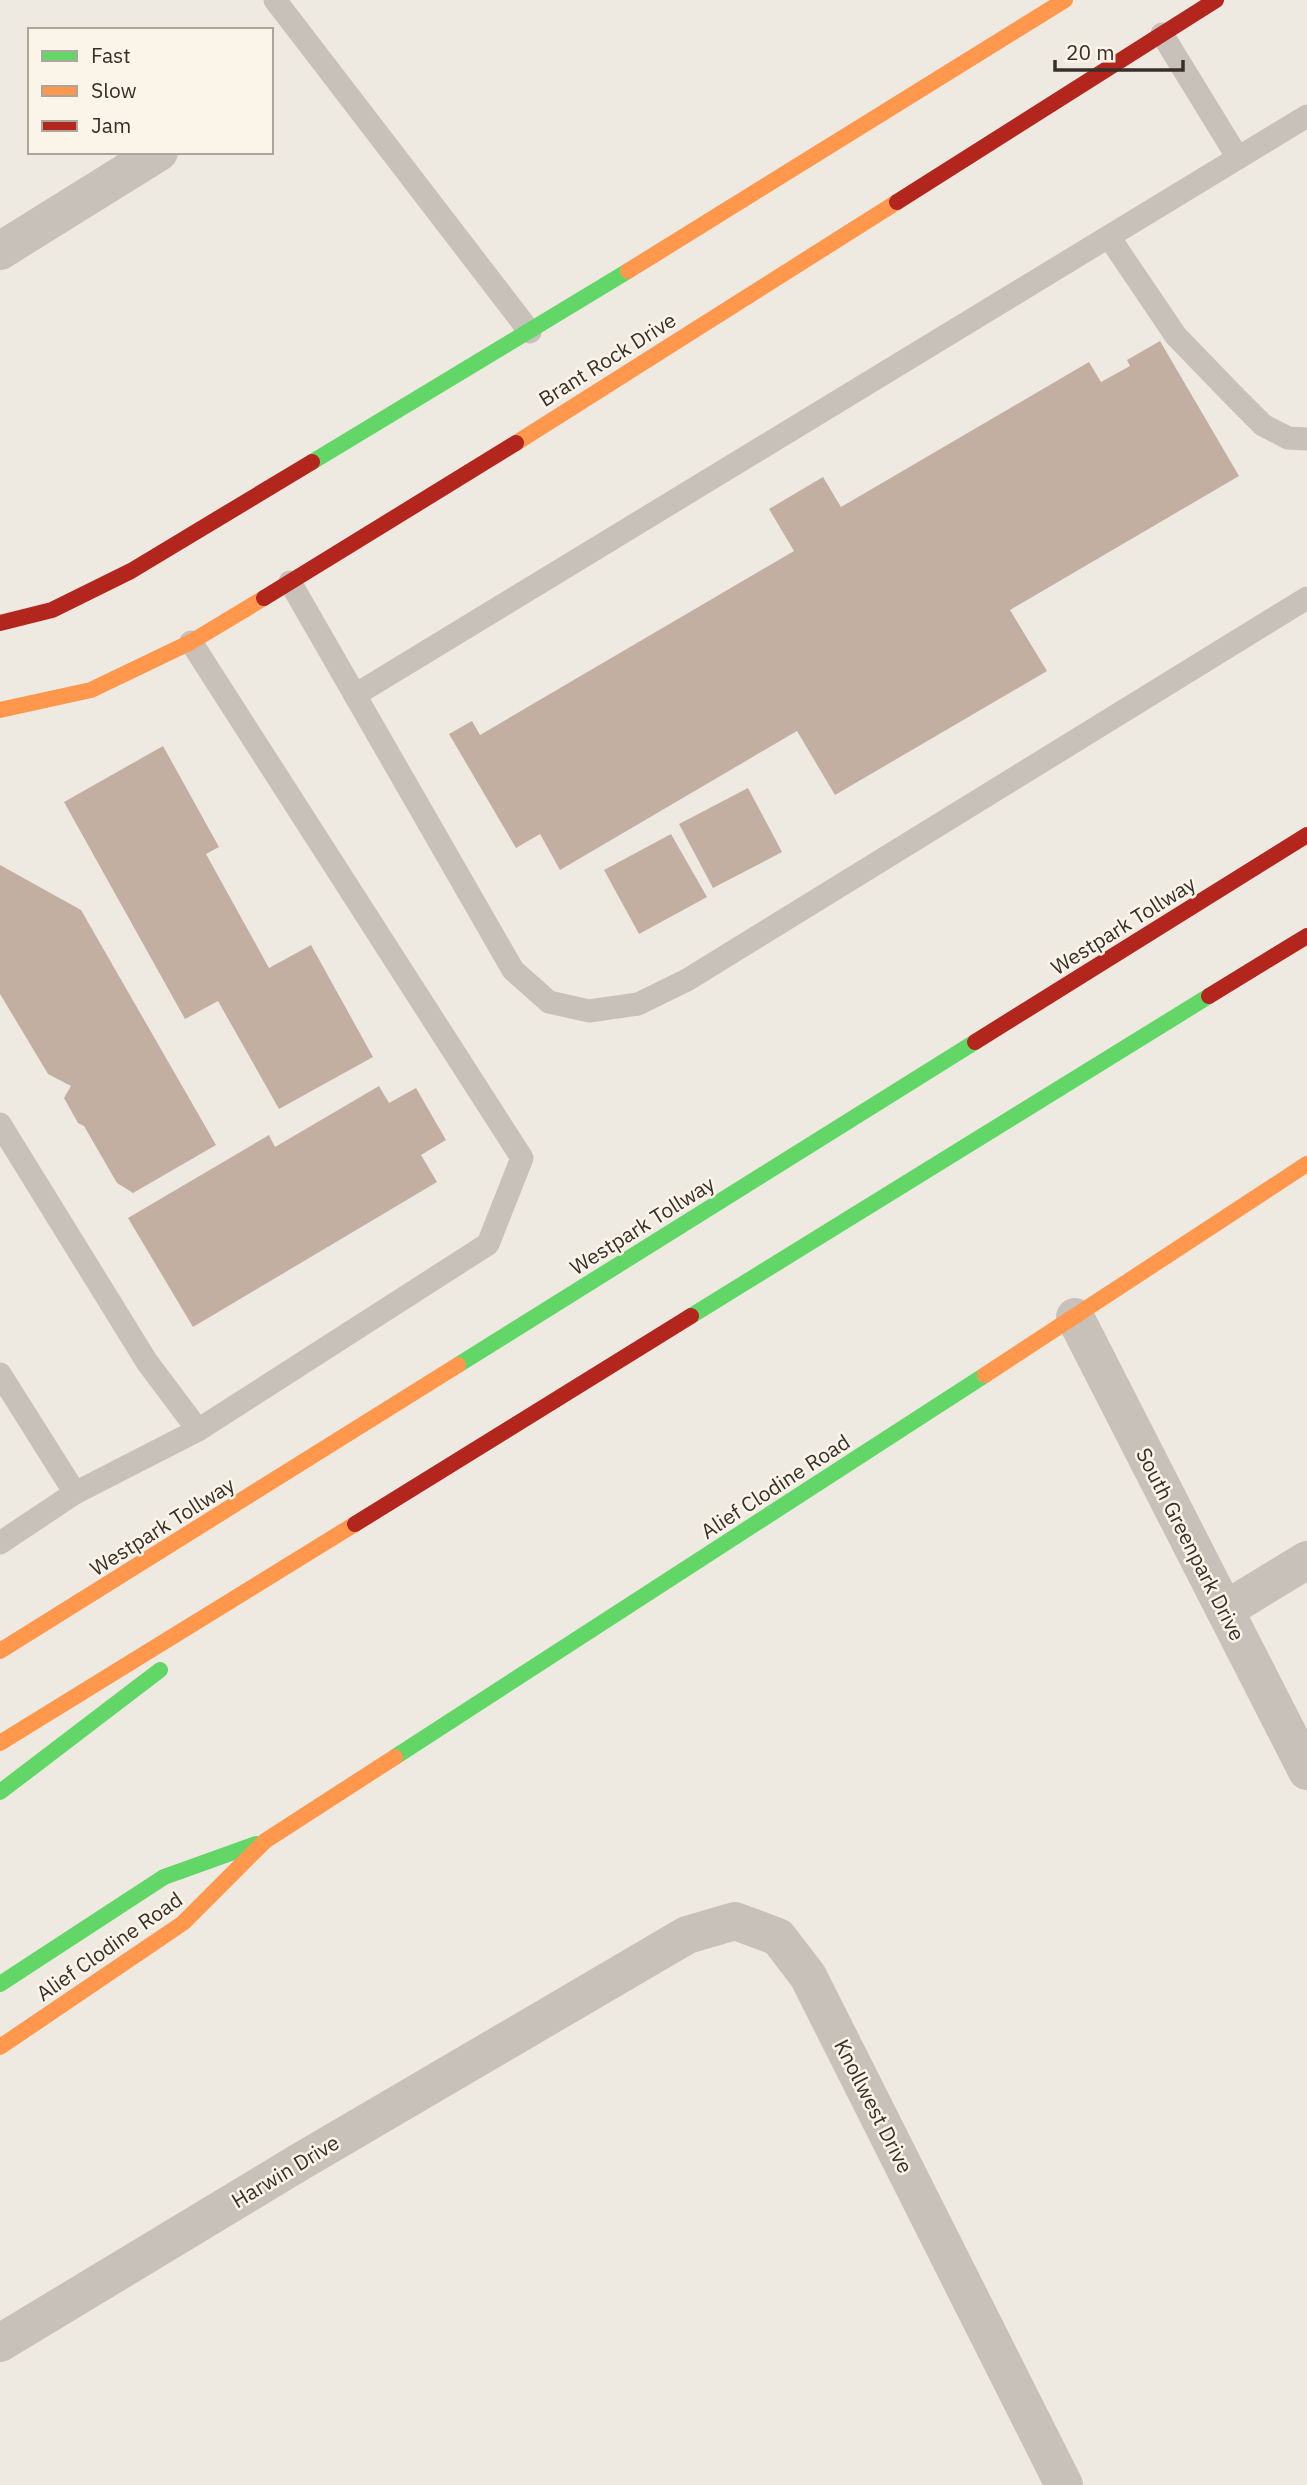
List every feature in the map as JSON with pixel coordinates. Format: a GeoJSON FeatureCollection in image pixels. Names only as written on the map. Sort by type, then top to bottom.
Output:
{"type":"FeatureCollection","features":[{"type":"Feature","properties":{"kind":"main road"},"geometry":{"type":"LineString","coordinates":[[0,623],[52,610],[131,571],[530,332],[1065,0]]}},
{"type":"Feature","properties":{"kind":"main road","name":"Brant Rock Drive"},"geometry":{"type":"LineString","coordinates":[[0,710],[91,690],[191,642],[424,501],[1162,34],[1195,5],[1216,0]]}},
{"type":"Feature","properties":{"kind":"main road","name":"Westpark Tollway"},"geometry":{"type":"LineString","coordinates":[[0,1651],[1307,835]]}},
{"type":"Feature","properties":{"kind":"main road"},"geometry":{"type":"LineString","coordinates":[[0,1743],[1307,936]]}},
{"type":"Feature","properties":{"kind":"main road","name":"Alief Clodine Road"},"geometry":{"type":"LineString","coordinates":[[0,2047],[183,1923],[265,1841],[1307,1164]]}},
{"type":"Feature","properties":{"kind":"main road"},"geometry":{"type":"LineString","coordinates":[[208,1634],[339,1534]]}},
{"type":"Feature","properties":{"kind":"main road"},"geometry":{"type":"LineString","coordinates":[[0,1792],[175,1659]]}},
{"type":"Feature","properties":{"kind":"main road","name":"Alief Clodine Road"},"geometry":{"type":"LineString","coordinates":[[0,1984],[164,1877],[265,1841]]}},
{"type":"Feature","properties":{"kind":"street"},"geometry":{"type":"LineString","coordinates":[[0,251],[156,154]]}},
{"type":"Feature","properties":{"kind":"street","name":"South Greenpark Drive"},"geometry":{"type":"LineString","coordinates":[[1075,1317],[1307,1771]]}},
{"type":"Feature","properties":{"kind":"street"},"geometry":{"type":"LineString","coordinates":[[1225,1610],[1307,1560]]}},
{"type":"Feature","properties":{"kind":"street","name":"Knollwest Drive"},"geometry":{"type":"LineString","coordinates":[[572,2002],[687,1935],[735,1921],[778,1937],[808,1976],[1064,2485]]}},
{"type":"Feature","properties":{"kind":"street","name":"Harwin Drive"},"geometry":{"type":"LineString","coordinates":[[0,2343],[572,2002]]}},
{"type":"Feature","properties":{"kind":"lane"},"geometry":{"type":"LineString","coordinates":[[275,0],[530,332]]}},
{"type":"Feature","properties":{"kind":"lane"},"geometry":{"type":"LineString","coordinates":[[1162,34],[1238,158]]}},
{"type":"Feature","properties":{"kind":"lane"},"geometry":{"type":"LineString","coordinates":[[355,695],[1307,116]]}},
{"type":"Feature","properties":{"kind":"lane"},"geometry":{"type":"LineString","coordinates":[[1109,237],[1176,336],[1237,399],[1263,425],[1288,438],[1307,439]]}},
{"type":"Feature","properties":{"kind":"lane"},"geometry":{"type":"LineString","coordinates":[[290,582],[513,970],[549,1002],[589,1011],[638,1004],[687,980],[1307,598]]}},
{"type":"Feature","properties":{"kind":"lane"},"geometry":{"type":"LineString","coordinates":[[0,1543],[75,1493],[198,1430],[488,1244],[522,1158],[191,642]]}},
{"type":"Feature","properties":{"kind":"lane"},"geometry":{"type":"LineString","coordinates":[[0,1124],[148,1362],[198,1430]]}},
{"type":"Feature","properties":{"kind":"lane"},"geometry":{"type":"LineString","coordinates":[[0,1374],[75,1493]]}},
{"type":"Feature","properties":{"kind":"building"},"geometry":{"type":"Polygon","coordinates":[[[1160,341],[1239,476],[1010,610],[1047,671],[835,795],[797,731],[560,870],[540,834],[516,848],[449,734],[472,721],[480,735],[794,551],[769,509],[823,477],[841,507],[1089,362],[1101,382],[1130,366],[1127,360],[1160,341]]]}},
{"type":"Feature","properties":{"kind":"building"},"geometry":{"type":"Polygon","coordinates":[[[163,746],[219,847],[206,854],[269,968],[311,945],[373,1057],[279,1109],[218,1001],[185,1019],[64,802],[163,746]]]}},
{"type":"Feature","properties":{"kind":"building"},"geometry":{"type":"Polygon","coordinates":[[[748,788],[782,852],[713,888],[679,824],[748,788]]]}},
{"type":"Feature","properties":{"kind":"building"},"geometry":{"type":"Polygon","coordinates":[[[671,834],[707,897],[639,934],[604,870],[671,834]]]}},
{"type":"Feature","properties":{"kind":"building"},"geometry":{"type":"Polygon","coordinates":[[[0,865],[81,910],[216,1145],[133,1193],[117,1183],[84,1126],[78,1123],[64,1098],[71,1086],[48,1074],[0,994],[0,865]]]}},
{"type":"Feature","properties":{"kind":"building"},"geometry":{"type":"Polygon","coordinates":[[[379,1086],[389,1103],[416,1088],[446,1140],[421,1155],[437,1182],[193,1327],[128,1218],[269,1135],[275,1147],[379,1086]]]}},
{"type":"Feature","properties":{"kind":"traffic: fast"},"geometry":{"type":"LineString","coordinates":[[312,462],[628,271]]}},
{"type":"Feature","properties":{"kind":"traffic: fast"},"geometry":{"type":"LineString","coordinates":[[691,1316],[1209,996]]}},
{"type":"Feature","properties":{"kind":"traffic: fast"},"geometry":{"type":"LineString","coordinates":[[458,1365],[975,1042]]}},
{"type":"Feature","properties":{"kind":"traffic: fast"},"geometry":{"type":"LineString","coordinates":[[395,1757],[985,1375]]}},
{"type":"Feature","properties":{"kind":"traffic: fast"},"geometry":{"type":"LineString","coordinates":[[0,1792],[160,1670]]}},
{"type":"Feature","properties":{"kind":"traffic: fast"},"geometry":{"type":"LineString","coordinates":[[0,1984],[164,1877],[256,1844]]}},
{"type":"Feature","properties":{"kind":"traffic: slow"},"geometry":{"type":"LineString","coordinates":[[628,271],[1065,0]]}},
{"type":"Feature","properties":{"kind":"traffic: slow"},"geometry":{"type":"LineString","coordinates":[[516,443],[897,202]]}},
{"type":"Feature","properties":{"kind":"traffic: slow"},"geometry":{"type":"LineString","coordinates":[[0,710],[91,690],[191,642],[264,598]]}},
{"type":"Feature","properties":{"kind":"traffic: slow"},"geometry":{"type":"LineString","coordinates":[[985,1375],[1307,1164]]}},
{"type":"Feature","properties":{"kind":"traffic: slow"},"geometry":{"type":"LineString","coordinates":[[0,1651],[458,1365]]}},
{"type":"Feature","properties":{"kind":"traffic: slow"},"geometry":{"type":"LineString","coordinates":[[0,1743],[355,1524]]}},
{"type":"Feature","properties":{"kind":"traffic: slow"},"geometry":{"type":"LineString","coordinates":[[0,2047],[183,1923],[265,1841],[395,1757]]}},
{"type":"Feature","properties":{"kind":"traffic: jam"},"geometry":{"type":"LineString","coordinates":[[897,202],[1216,0]]}},
{"type":"Feature","properties":{"kind":"traffic: jam"},"geometry":{"type":"LineString","coordinates":[[264,598],[516,443]]}},
{"type":"Feature","properties":{"kind":"traffic: jam"},"geometry":{"type":"LineString","coordinates":[[0,623],[52,610],[131,571],[312,462]]}},
{"type":"Feature","properties":{"kind":"traffic: jam"},"geometry":{"type":"LineString","coordinates":[[975,1042],[1307,835]]}},
{"type":"Feature","properties":{"kind":"traffic: jam"},"geometry":{"type":"LineString","coordinates":[[1209,996],[1307,936]]}},
{"type":"Feature","properties":{"kind":"traffic: jam"},"geometry":{"type":"LineString","coordinates":[[355,1524],[691,1316]]}}]}
